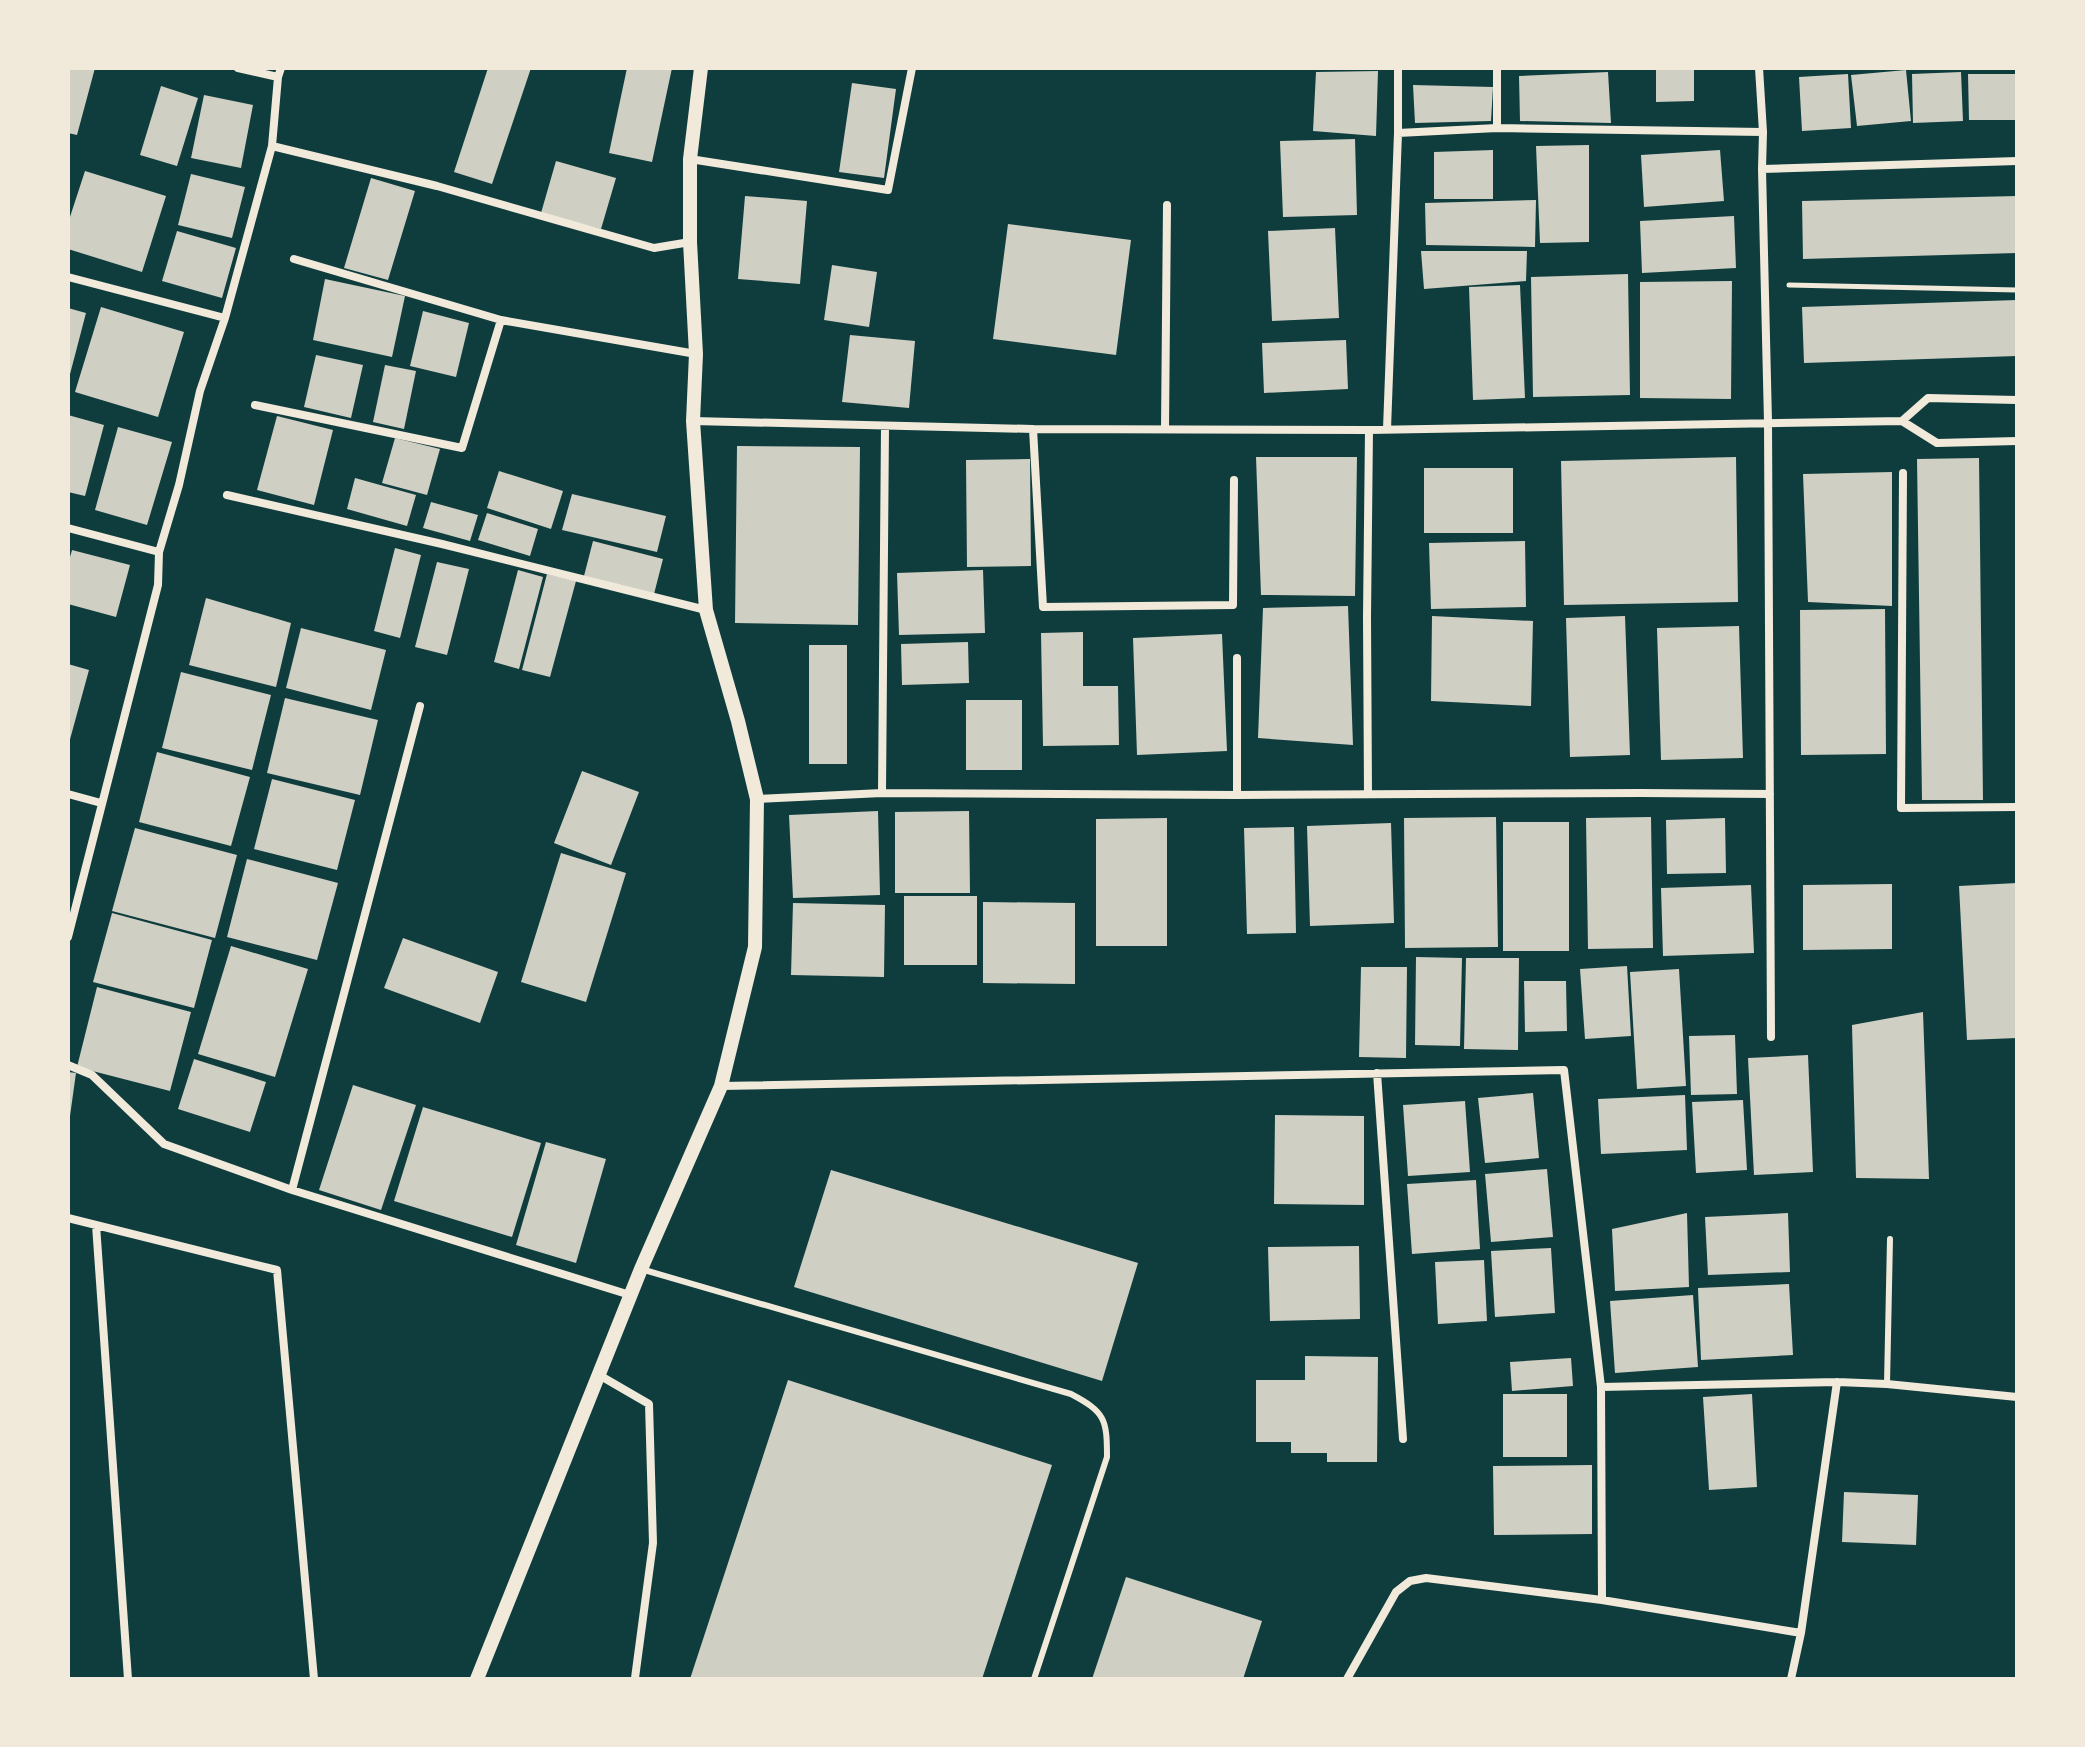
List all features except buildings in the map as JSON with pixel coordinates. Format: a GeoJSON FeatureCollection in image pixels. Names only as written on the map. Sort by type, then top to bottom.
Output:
{"type":"FeatureCollection","features":[{"type":"Feature","properties":{"kind":"street"},"geometry":{"type":"LineString","coordinates":[[68,937],[158,585],[159,552],[179,485],[200,391],[225,318],[272,146],[279,72],[238,68]]}},
{"type":"Feature","properties":{"kind":"street"},"geometry":{"type":"LineString","coordinates":[[477,1679],[630,1295],[721,1086],[755,947],[757,799],[706,610],[693,421],[696,354],[690,242],[690,159],[701,68]]}},
{"type":"Feature","properties":{"kind":"street"},"geometry":{"type":"LineString","coordinates":[[690,159],[888,190],[912,68]]}},
{"type":"Feature","properties":{"kind":"street"},"geometry":{"type":"LineString","coordinates":[[1387,429],[1398,68]]}},
{"type":"Feature","properties":{"kind":"street"},"geometry":{"type":"LineString","coordinates":[[1497,68],[1497,128]]}},
{"type":"Feature","properties":{"kind":"street"},"geometry":{"type":"LineString","coordinates":[[1759,68],[1768,422],[1771,1037]]}},
{"type":"Feature","properties":{"kind":"street"},"geometry":{"type":"LineString","coordinates":[[1398,133],[1497,128],[1763,132]]}},
{"type":"Feature","properties":{"kind":"street"},"geometry":{"type":"LineString","coordinates":[[272,146],[437,186],[654,248],[690,242]]}},
{"type":"Feature","properties":{"kind":"street"},"geometry":{"type":"LineString","coordinates":[[1762,169],[2017,161]]}},
{"type":"Feature","properties":{"kind":"street"},"geometry":{"type":"LineString","coordinates":[[1165,429],[1167,205]]}},
{"type":"Feature","properties":{"kind":"street"},"geometry":{"type":"LineString","coordinates":[[294,259],[501,320],[696,354]]}},
{"type":"Feature","properties":{"kind":"street"},"geometry":{"type":"LineString","coordinates":[[68,277],[225,318]]}},
{"type":"Feature","properties":{"kind":"street"},"geometry":{"type":"LineString","coordinates":[[255,405],[462,448],[501,320]]}},
{"type":"Feature","properties":{"kind":"street"},"geometry":{"type":"LineString","coordinates":[[1902,421],[1928,398],[2017,400]]}},
{"type":"Feature","properties":{"kind":"street"},"geometry":{"type":"LineString","coordinates":[[693,421],[1033,429],[1369,430],[1902,421],[1937,443],[2017,441]]}},
{"type":"Feature","properties":{"kind":"street"},"geometry":{"type":"LineString","coordinates":[[882,793],[885,426]]}},
{"type":"Feature","properties":{"kind":"street"},"geometry":{"type":"LineString","coordinates":[[1033,429],[1043,607],[1233,605],[1234,480]]}},
{"type":"Feature","properties":{"kind":"street"},"geometry":{"type":"LineString","coordinates":[[1368,794],[1369,430]]}},
{"type":"Feature","properties":{"kind":"street"},"geometry":{"type":"LineString","coordinates":[[1903,473],[1901,808],[2017,807]]}},
{"type":"Feature","properties":{"kind":"street"},"geometry":{"type":"LineString","coordinates":[[227,495],[442,544],[706,610]]}},
{"type":"Feature","properties":{"kind":"street"},"geometry":{"type":"LineString","coordinates":[[68,528],[159,552]]}},
{"type":"Feature","properties":{"kind":"street"},"geometry":{"type":"LineString","coordinates":[[1237,658],[1237,795]]}},
{"type":"Feature","properties":{"kind":"street"},"geometry":{"type":"LineString","coordinates":[[292,1190],[420,706]]}},
{"type":"Feature","properties":{"kind":"street"},"geometry":{"type":"LineString","coordinates":[[757,799],[882,793],[1770,794]]}},
{"type":"Feature","properties":{"kind":"street"},"geometry":{"type":"LineString","coordinates":[[68,794],[101,803]]}},
{"type":"Feature","properties":{"kind":"street"},"geometry":{"type":"LineString","coordinates":[[68,1065],[92,1075],[164,1144],[292,1190],[630,1295]]}},
{"type":"Feature","properties":{"kind":"street"},"geometry":{"type":"LineString","coordinates":[[721,1086],[1564,1070],[1601,1387],[1602,1600]]}},
{"type":"Feature","properties":{"kind":"street"},"geometry":{"type":"LineString","coordinates":[[1377,1073],[1403,1439]]}},
{"type":"Feature","properties":{"kind":"street"},"geometry":{"type":"LineString","coordinates":[[68,1218],[277,1270],[314,1679]]}},
{"type":"Feature","properties":{"kind":"street"},"geometry":{"type":"LineString","coordinates":[[96,1225],[128,1679]]}},
{"type":"Feature","properties":{"kind":"street"},"geometry":{"type":"LineString","coordinates":[[599,1375],[649,1404],[653,1543],[636,1678]]}},
{"type":"Feature","properties":{"kind":"street"},"geometry":{"type":"LineString","coordinates":[[1601,1387],[1837,1382],[2017,1397]]}},
{"type":"Feature","properties":{"kind":"street"},"geometry":{"type":"LineString","coordinates":[[1791,1679],[1801,1633],[1837,1382]]}},
{"type":"Feature","properties":{"kind":"street"},"geometry":{"type":"LineString","coordinates":[[1347,1679],[1396,1592],[1410,1581],[1426,1578],[1602,1600],[1801,1633]]}},
{"type":"Feature","properties":{"kind":"lane"},"geometry":{"type":"LineString","coordinates":[[1887,1384],[1890,1239]]}},
{"type":"Feature","properties":{"kind":"lane"},"geometry":{"type":"LineString","coordinates":[[641,1269],[1071,1394],[1093,1406],[1107,1426],[1107,1457],[1034,1679]]}},
{"type":"Feature","properties":{"kind":"path"},"geometry":{"type":"LineString","coordinates":[[1764,285],[2017,290]]}}]}
